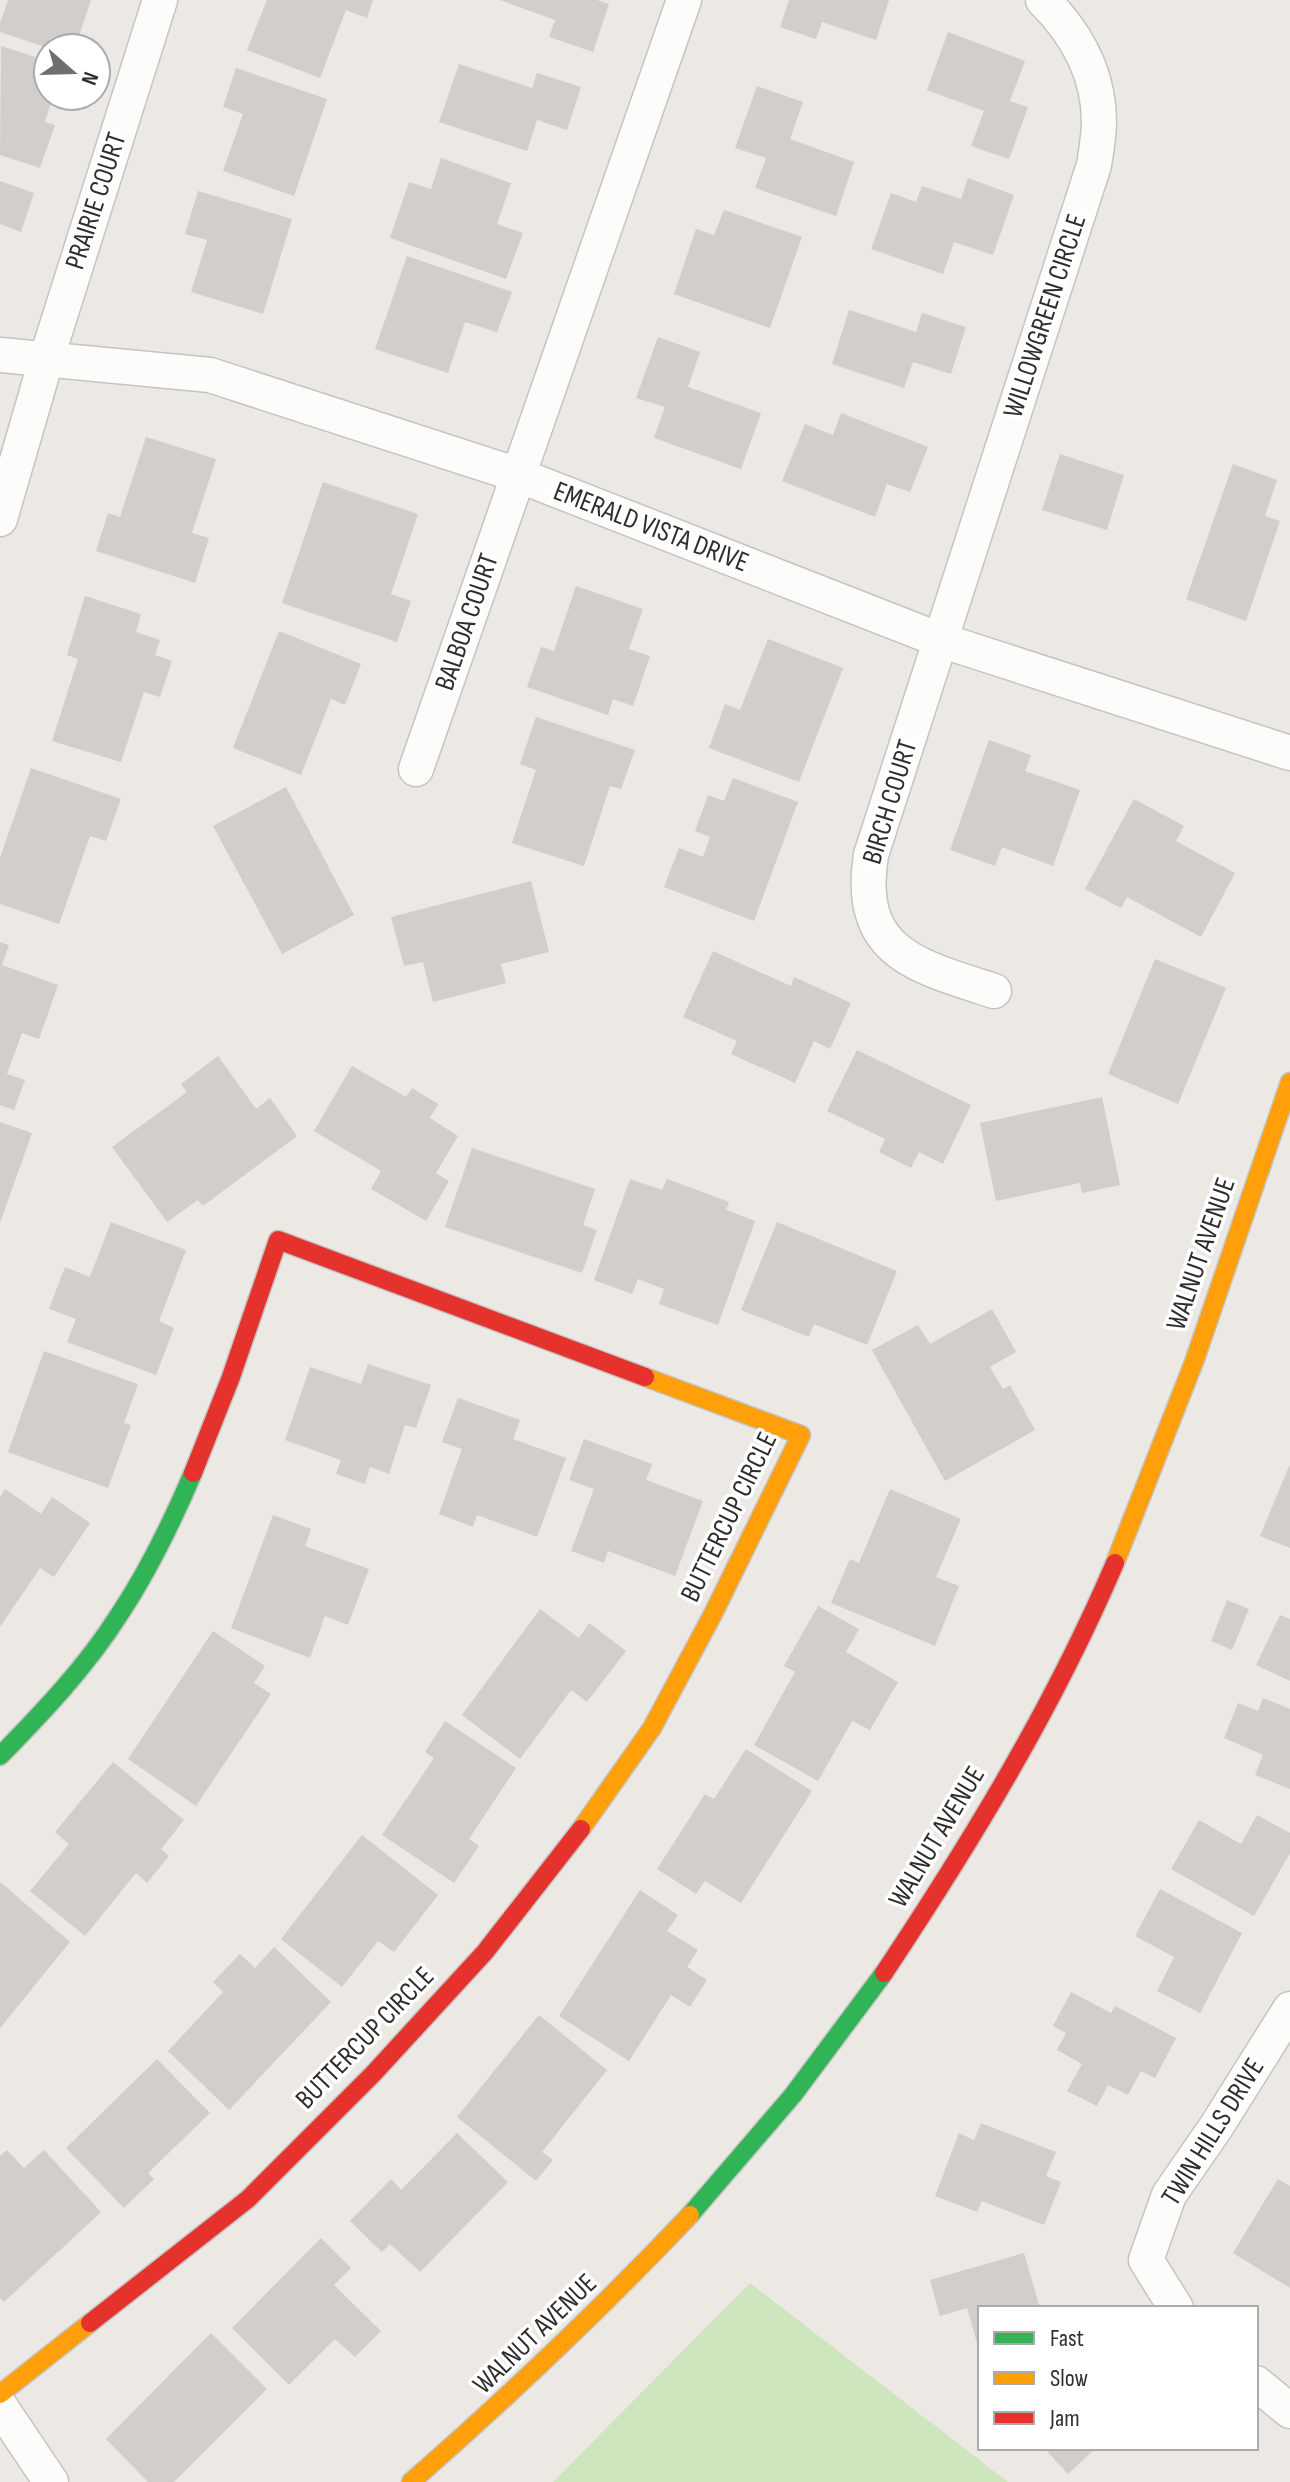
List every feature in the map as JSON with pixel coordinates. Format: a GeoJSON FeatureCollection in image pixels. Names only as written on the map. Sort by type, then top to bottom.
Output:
{"type":"FeatureCollection","features":[{"type":"Feature","properties":{"kind":"street","name":"PRAIRIE COURT"},"geometry":{"type":"LineString","coordinates":[[0,519],[47,357],[160,0]]}},
{"type":"Feature","properties":{"kind":"street"},"geometry":{"type":"LineString","coordinates":[[518,475],[684,0]]}},
{"type":"Feature","properties":{"kind":"street","name":"WILLOWGREEN CIRCLE"},"geometry":{"type":"LineString","coordinates":[[940,640],[1094,165],[1099,121],[1093,78],[1083,51],[1063,20],[1043,0]]}},
{"type":"Feature","properties":{"kind":"street","name":"EMERALD VISTA DRIVE"},"geometry":{"type":"LineString","coordinates":[[0,355],[47,357],[210,375],[518,475],[940,640],[1290,753]]}},
{"type":"Feature","properties":{"kind":"street","name":"BALBOA COURT"},"geometry":{"type":"LineString","coordinates":[[416,769],[518,475]]}},
{"type":"Feature","properties":{"kind":"street","name":"BIRCH COURT"},"geometry":{"type":"LineString","coordinates":[[940,640],[871,855],[867,879],[869,903],[879,928],[907,959],[994,991]]}},
{"type":"Feature","properties":{"kind":"street","name":"WALNUT AVENUE"},"geometry":{"type":"LineString","coordinates":[[411,2482],[488,2418],[583,2330],[673,2237],[785,2107],[863,2004],[943,1885],[1043,1711],[1082,1635],[1135,1516],[1190,1371],[1290,1082]]}},
{"type":"Feature","properties":{"kind":"street","name":"BUTTERCUP CIRCLE"},"geometry":{"type":"LineString","coordinates":[[0,1756],[84,1664],[131,1596],[164,1536],[209,1440],[278,1240],[801,1435],[713,1614],[652,1728],[575,1838],[485,1952],[373,2074],[248,2199],[0,2394]]}},
{"type":"Feature","properties":{"kind":"street","name":"TWIN HILLS DRIVE"},"geometry":{"type":"LineString","coordinates":[[1175,2306],[1146,2260],[1169,2195],[1290,2009]]}},
{"type":"Feature","properties":{"kind":"street"},"geometry":{"type":"LineString","coordinates":[[1258,2385],[1290,2411]]}},
{"type":"Feature","properties":{"kind":"street"},"geometry":{"type":"LineString","coordinates":[[0,2406],[51,2482]]}},
{"type":"Feature","properties":{"kind":"green space"},"geometry":{"type":"Polygon","coordinates":[[[750,2283],[1008,2482],[553,2482],[750,2283]]]}},
{"type":"Feature","properties":{"kind":"building"},"geometry":{"type":"Polygon","coordinates":[[[8,0],[91,0],[80,32],[32,32],[32,43],[0,32],[8,0]]]}},
{"type":"Feature","properties":{"kind":"building"},"geometry":{"type":"Polygon","coordinates":[[[267,0],[373,0],[367,18],[346,10],[320,78],[247,50],[267,0]]]}},
{"type":"Feature","properties":{"kind":"building"},"geometry":{"type":"Polygon","coordinates":[[[500,0],[597,0],[609,4],[593,52],[549,37],[555,20],[500,0]]]}},
{"type":"Feature","properties":{"kind":"building"},"geometry":{"type":"Polygon","coordinates":[[[789,0],[889,0],[876,40],[822,22],[816,39],[780,27],[789,0]]]}},
{"type":"Feature","properties":{"kind":"building"},"geometry":{"type":"Polygon","coordinates":[[[948,32],[1025,61],[1010,101],[1028,107],[1009,159],[971,146],[984,111],[927,90],[948,32]]]}},
{"type":"Feature","properties":{"kind":"building"},"geometry":{"type":"Polygon","coordinates":[[[1,46],[32,56],[32,112],[48,112],[45,122],[55,125],[40,168],[0,155],[1,46]]]}},
{"type":"Feature","properties":{"kind":"building"},"geometry":{"type":"Polygon","coordinates":[[[459,64],[532,88],[537,73],[581,87],[567,130],[537,120],[527,151],[439,122],[459,64]]]}},
{"type":"Feature","properties":{"kind":"building"},"geometry":{"type":"Polygon","coordinates":[[[236,68],[327,99],[294,196],[223,171],[243,114],[223,107],[236,68]]]}},
{"type":"Feature","properties":{"kind":"building"},"geometry":{"type":"Polygon","coordinates":[[[757,86],[803,102],[790,139],[854,162],[836,216],[755,188],[766,158],[735,148],[757,86]]]}},
{"type":"Feature","properties":{"kind":"building"},"geometry":{"type":"Polygon","coordinates":[[[441,158],[511,183],[497,224],[523,233],[506,279],[390,238],[409,182],[431,189],[441,158]]]}},
{"type":"Feature","properties":{"kind":"building"},"geometry":{"type":"Polygon","coordinates":[[[968,178],[1014,195],[993,255],[954,242],[943,274],[871,249],[891,193],[916,202],[922,186],[961,199],[968,178]]]}},
{"type":"Feature","properties":{"kind":"building"},"geometry":{"type":"Polygon","coordinates":[[[0,181],[34,193],[21,232],[0,224],[0,181]]]}},
{"type":"Feature","properties":{"kind":"building"},"geometry":{"type":"Polygon","coordinates":[[[198,191],[292,219],[263,314],[191,292],[207,240],[185,234],[198,191]]]}},
{"type":"Feature","properties":{"kind":"building"},"geometry":{"type":"Polygon","coordinates":[[[724,210],[802,237],[770,328],[674,294],[696,229],[714,235],[724,210]]]}},
{"type":"Feature","properties":{"kind":"building"},"geometry":{"type":"Polygon","coordinates":[[[407,256],[512,292],[497,332],[465,322],[448,373],[375,349],[407,256]]]}},
{"type":"Feature","properties":{"kind":"building"},"geometry":{"type":"Polygon","coordinates":[[[849,310],[916,332],[922,313],[966,327],[951,374],[913,362],[904,388],[832,364],[849,310]]]}},
{"type":"Feature","properties":{"kind":"building"},"geometry":{"type":"Polygon","coordinates":[[[658,337],[700,352],[688,387],[761,413],[741,469],[654,438],[665,407],[636,398],[658,337]]]}},
{"type":"Feature","properties":{"kind":"building"},"geometry":{"type":"Polygon","coordinates":[[[841,413],[928,447],[910,492],[887,484],[875,517],[782,481],[805,424],[833,435],[841,413]]]}},
{"type":"Feature","properties":{"kind":"building"},"geometry":{"type":"Polygon","coordinates":[[[146,437],[216,459],[192,533],[209,538],[195,583],[96,551],[108,513],[120,517],[146,437]]]}},
{"type":"Feature","properties":{"kind":"building"},"geometry":{"type":"Polygon","coordinates":[[[1060,454],[1124,475],[1107,530],[1042,510],[1060,454]]]}},
{"type":"Feature","properties":{"kind":"building"},"geometry":{"type":"Polygon","coordinates":[[[1233,464],[1277,480],[1265,516],[1280,521],[1246,621],[1186,599],[1233,464]]]}},
{"type":"Feature","properties":{"kind":"building"},"geometry":{"type":"Polygon","coordinates":[[[323,482],[418,514],[391,594],[411,601],[397,642],[282,603],[323,482]]]}},
{"type":"Feature","properties":{"kind":"building"},"geometry":{"type":"Polygon","coordinates":[[[576,586],[643,609],[629,649],[650,656],[633,706],[613,699],[608,715],[527,687],[541,647],[554,651],[576,586]]]}},
{"type":"Feature","properties":{"kind":"building"},"geometry":{"type":"Polygon","coordinates":[[[85,596],[141,614],[136,632],[160,640],[155,655],[172,661],[160,697],[144,692],[121,762],[52,741],[78,659],[67,655],[85,596]]]}},
{"type":"Feature","properties":{"kind":"building"},"geometry":{"type":"Polygon","coordinates":[[[279,631],[361,664],[345,705],[331,699],[301,775],[233,748],[279,631]]]}},
{"type":"Feature","properties":{"kind":"building"},"geometry":{"type":"Polygon","coordinates":[[[768,639],[843,668],[799,782],[709,748],[725,704],[740,710],[768,639]]]}},
{"type":"Feature","properties":{"kind":"building"},"geometry":{"type":"Polygon","coordinates":[[[536,717],[635,750],[621,789],[610,786],[584,866],[512,843],[536,770],[520,764],[536,717]]]}},
{"type":"Feature","properties":{"kind":"building"},"geometry":{"type":"Polygon","coordinates":[[[989,740],[1031,755],[1025,771],[1080,790],[1053,866],[1002,847],[995,866],[950,850],[989,740]]]}},
{"type":"Feature","properties":{"kind":"building"},"geometry":{"type":"Polygon","coordinates":[[[31,768],[121,799],[106,841],[90,836],[59,924],[0,904],[0,858],[31,768]]]}},
{"type":"Feature","properties":{"kind":"building"},"geometry":{"type":"Polygon","coordinates":[[[733,778],[798,802],[754,921],[664,887],[679,848],[703,857],[710,837],[695,831],[708,795],[724,801],[733,778]]]}},
{"type":"Feature","properties":{"kind":"building"},"geometry":{"type":"Polygon","coordinates":[[[286,787],[354,915],[282,954],[213,826],[286,787]]]}},
{"type":"Feature","properties":{"kind":"building"},"geometry":{"type":"Polygon","coordinates":[[[1134,799],[1184,826],[1176,841],[1235,873],[1201,937],[1127,897],[1121,908],[1085,889],[1134,799]]]}},
{"type":"Feature","properties":{"kind":"building"},"geometry":{"type":"Polygon","coordinates":[[[531,881],[549,952],[501,964],[506,983],[433,1002],[423,962],[404,966],[391,917],[531,881]]]}},
{"type":"Feature","properties":{"kind":"building"},"geometry":{"type":"Polygon","coordinates":[[[0,942],[9,945],[2,965],[58,985],[39,1039],[22,1033],[7,1074],[25,1080],[14,1110],[0,1105],[0,942]]]}},
{"type":"Feature","properties":{"kind":"building"},"geometry":{"type":"Polygon","coordinates":[[[713,951],[791,986],[794,977],[851,1003],[830,1049],[814,1041],[795,1083],[731,1054],[737,1041],[683,1017],[713,951]]]}},
{"type":"Feature","properties":{"kind":"building"},"geometry":{"type":"Polygon","coordinates":[[[1155,959],[1226,988],[1178,1104],[1108,1074],[1155,959]]]}},
{"type":"Feature","properties":{"kind":"building"},"geometry":{"type":"Polygon","coordinates":[[[857,1050],[971,1105],[943,1164],[919,1152],[911,1168],[879,1152],[885,1139],[827,1111],[857,1050]]]}},
{"type":"Feature","properties":{"kind":"building"},"geometry":{"type":"Polygon","coordinates":[[[218,1056],[256,1109],[270,1098],[297,1136],[203,1206],[198,1200],[167,1222],[112,1147],[187,1092],[181,1084],[218,1056]]]}},
{"type":"Feature","properties":{"kind":"building"},"geometry":{"type":"Polygon","coordinates":[[[352,1066],[406,1097],[412,1088],[438,1104],[430,1118],[458,1136],[436,1173],[449,1181],[426,1221],[371,1189],[381,1171],[314,1131],[352,1066]]]}},
{"type":"Feature","properties":{"kind":"building"},"geometry":{"type":"Polygon","coordinates":[[[1102,1097],[1120,1185],[1082,1193],[1080,1183],[996,1201],[980,1123],[1102,1097]]]}},
{"type":"Feature","properties":{"kind":"building"},"geometry":{"type":"Polygon","coordinates":[[[0,1122],[32,1133],[0,1223],[0,1122]]]}},
{"type":"Feature","properties":{"kind":"building"},"geometry":{"type":"Polygon","coordinates":[[[472,1148],[595,1189],[583,1225],[597,1230],[582,1273],[445,1227],[472,1148]]]}},
{"type":"Feature","properties":{"kind":"building"},"geometry":{"type":"Polygon","coordinates":[[[630,1179],[662,1190],[667,1179],[729,1202],[726,1210],[755,1221],[718,1325],[659,1304],[664,1289],[638,1279],[632,1294],[594,1280],[630,1179]]]}},
{"type":"Feature","properties":{"kind":"building"},"geometry":{"type":"Polygon","coordinates":[[[111,1222],[186,1250],[159,1321],[174,1328],[156,1375],[67,1342],[76,1319],[49,1309],[65,1267],[90,1277],[111,1222]]]}},
{"type":"Feature","properties":{"kind":"building"},"geometry":{"type":"Polygon","coordinates":[[[777,1222],[897,1271],[867,1345],[814,1324],[809,1337],[741,1310],[777,1222]]]}},
{"type":"Feature","properties":{"kind":"building"},"geometry":{"type":"Polygon","coordinates":[[[992,1309],[1016,1352],[990,1367],[1003,1389],[1010,1385],[1035,1430],[945,1481],[872,1350],[918,1325],[930,1344],[992,1309]]]}},
{"type":"Feature","properties":{"kind":"building"},"geometry":{"type":"Polygon","coordinates":[[[44,1351],[138,1384],[124,1423],[131,1425],[108,1488],[8,1452],[44,1351]]]}},
{"type":"Feature","properties":{"kind":"building"},"geometry":{"type":"Polygon","coordinates":[[[368,1364],[431,1385],[416,1428],[405,1425],[389,1474],[370,1467],[365,1484],[336,1474],[341,1460],[285,1440],[310,1367],[361,1384],[368,1364]]]}},
{"type":"Feature","properties":{"kind":"building"},"geometry":{"type":"Polygon","coordinates":[[[458,1398],[520,1420],[513,1439],[566,1458],[537,1537],[477,1515],[473,1527],[439,1514],[462,1449],[442,1442],[458,1398]]]}},
{"type":"Feature","properties":{"kind":"building"},"geometry":{"type":"Polygon","coordinates":[[[584,1439],[652,1464],[646,1480],[703,1501],[675,1576],[608,1551],[604,1563],[571,1551],[594,1489],[569,1480],[584,1439]]]}},
{"type":"Feature","properties":{"kind":"building"},"geometry":{"type":"Polygon","coordinates":[[[1290,1464],[1290,1548],[1260,1536],[1290,1464]]]}},
{"type":"Feature","properties":{"kind":"building"},"geometry":{"type":"Polygon","coordinates":[[[5,1489],[41,1514],[52,1497],[90,1523],[54,1577],[40,1568],[0,1627],[0,1497],[5,1489]]]}},
{"type":"Feature","properties":{"kind":"building"},"geometry":{"type":"Polygon","coordinates":[[[890,1489],[961,1519],[936,1577],[959,1586],[935,1646],[831,1603],[850,1559],[859,1563],[890,1489]]]}},
{"type":"Feature","properties":{"kind":"building"},"geometry":{"type":"Polygon","coordinates":[[[273,1515],[311,1529],[305,1546],[369,1569],[348,1625],[325,1616],[310,1658],[231,1628],[273,1515]]]}},
{"type":"Feature","properties":{"kind":"building"},"geometry":{"type":"Polygon","coordinates":[[[1227,1600],[1249,1609],[1232,1650],[1211,1641],[1227,1600]]]}},
{"type":"Feature","properties":{"kind":"building"},"geometry":{"type":"Polygon","coordinates":[[[818,1606],[859,1629],[846,1652],[898,1682],[870,1730],[852,1721],[818,1781],[754,1745],[795,1672],[784,1666],[818,1606]]]}},
{"type":"Feature","properties":{"kind":"building"},"geometry":{"type":"Polygon","coordinates":[[[540,1609],[579,1638],[589,1623],[626,1651],[587,1702],[571,1690],[520,1759],[462,1715],[540,1609]]]}},
{"type":"Feature","properties":{"kind":"building"},"geometry":{"type":"Polygon","coordinates":[[[1280,1615],[1290,1619],[1290,1681],[1256,1665],[1280,1615]]]}},
{"type":"Feature","properties":{"kind":"building"},"geometry":{"type":"Polygon","coordinates":[[[213,1631],[265,1666],[254,1683],[271,1694],[196,1806],[128,1759],[213,1631]]]}},
{"type":"Feature","properties":{"kind":"building"},"geometry":{"type":"Polygon","coordinates":[[[1263,1698],[1290,1709],[1290,1789],[1255,1775],[1263,1755],[1224,1738],[1238,1703],[1258,1711],[1263,1698]]]}},
{"type":"Feature","properties":{"kind":"building"},"geometry":{"type":"Polygon","coordinates":[[[445,1721],[516,1768],[469,1839],[479,1846],[454,1883],[382,1835],[434,1758],[425,1752],[445,1721]]]}},
{"type":"Feature","properties":{"kind":"building"},"geometry":{"type":"Polygon","coordinates":[[[746,1749],[812,1791],[741,1903],[705,1881],[696,1894],[657,1869],[705,1794],[714,1799],[746,1749]]]}},
{"type":"Feature","properties":{"kind":"building"},"geometry":{"type":"Polygon","coordinates":[[[113,1762],[184,1820],[161,1849],[169,1856],[147,1883],[136,1873],[85,1936],[30,1891],[69,1844],[55,1832],[113,1762]]]}},
{"type":"Feature","properties":{"kind":"building"},"geometry":{"type":"Polygon","coordinates":[[[1257,1815],[1290,1833],[1290,1853],[1254,1916],[1171,1869],[1199,1820],[1241,1844],[1257,1815]]]}},
{"type":"Feature","properties":{"kind":"building"},"geometry":{"type":"Polygon","coordinates":[[[362,1835],[438,1895],[394,1952],[378,1941],[342,1987],[281,1939],[362,1835]]]}},
{"type":"Feature","properties":{"kind":"building"},"geometry":{"type":"Polygon","coordinates":[[[0,1882],[70,1942],[0,2028],[0,1882]]]}},
{"type":"Feature","properties":{"kind":"building"},"geometry":{"type":"Polygon","coordinates":[[[1160,1889],[1242,1933],[1200,2013],[1157,1991],[1174,1957],[1135,1936],[1160,1889]]]}},
{"type":"Feature","properties":{"kind":"building"},"geometry":{"type":"Polygon","coordinates":[[[640,1890],[678,1915],[667,1931],[698,1950],[687,1967],[707,1980],[690,2007],[671,1995],[629,2061],[559,2016],[640,1890]]]}},
{"type":"Feature","properties":{"kind":"building"},"geometry":{"type":"Polygon","coordinates":[[[274,1947],[331,2002],[229,2110],[168,2051],[223,1992],[213,1982],[240,1954],[255,1968],[274,1947]]]}},
{"type":"Feature","properties":{"kind":"building"},"geometry":{"type":"Polygon","coordinates":[[[1071,1992],[1111,2013],[1115,2006],[1176,2038],[1155,2078],[1141,2071],[1128,2095],[1108,2085],[1097,2106],[1067,2091],[1082,2064],[1057,2050],[1066,2033],[1053,2026],[1071,1992]]]}},
{"type":"Feature","properties":{"kind":"building"},"geometry":{"type":"Polygon","coordinates":[[[539,2015],[607,2070],[542,2152],[553,2160],[536,2181],[457,2117],[539,2015]]]}},
{"type":"Feature","properties":{"kind":"building"},"geometry":{"type":"Polygon","coordinates":[[[157,2059],[210,2113],[148,2173],[154,2179],[124,2208],[66,2148],[157,2059]]]}},
{"type":"Feature","properties":{"kind":"building"},"geometry":{"type":"Polygon","coordinates":[[[981,2123],[1056,2152],[1046,2176],[1061,2182],[1044,2225],[982,2201],[977,2212],[935,2196],[959,2133],[974,2140],[981,2123]]]}},
{"type":"Feature","properties":{"kind":"building"},"geometry":{"type":"Polygon","coordinates":[[[457,2133],[508,2182],[420,2272],[390,2244],[382,2252],[350,2221],[391,2179],[401,2190],[457,2133]]]}},
{"type":"Feature","properties":{"kind":"building"},"geometry":{"type":"Polygon","coordinates":[[[7,2150],[24,2168],[44,2150],[101,2212],[4,2302],[0,2298],[0,2156],[7,2150]]]}},
{"type":"Feature","properties":{"kind":"building"},"geometry":{"type":"Polygon","coordinates":[[[1278,2179],[1290,2186],[1290,2288],[1233,2253],[1278,2179]]]}},
{"type":"Feature","properties":{"kind":"building"},"geometry":{"type":"Polygon","coordinates":[[[321,2238],[351,2268],[334,2285],[381,2331],[355,2357],[335,2339],[289,2385],[232,2328],[321,2238]]]}},
{"type":"Feature","properties":{"kind":"building"},"geometry":{"type":"Polygon","coordinates":[[[1024,2253],[1039,2306],[978,2306],[978,2346],[967,2308],[940,2316],[930,2280],[1024,2253]]]}},
{"type":"Feature","properties":{"kind":"building"},"geometry":{"type":"Polygon","coordinates":[[[211,2333],[267,2389],[174,2482],[148,2482],[106,2439],[211,2333]]]}},
{"type":"Feature","properties":{"kind":"building"},"geometry":{"type":"Polygon","coordinates":[[[1046,2450],[1094,2450],[1068,2474],[1046,2450]]]}},
{"type":"Feature","properties":{"kind":"traffic: fast"},"geometry":{"type":"LineString","coordinates":[[0,1756],[63,1688],[106,1634],[150,1563],[193,1473]]}},
{"type":"Feature","properties":{"kind":"traffic: fast"},"geometry":{"type":"LineString","coordinates":[[690,2215],[793,2095],[884,1973]]}},
{"type":"Feature","properties":{"kind":"traffic: slow"},"geometry":{"type":"LineString","coordinates":[[1115,1563],[1194,1362],[1290,1082]]}},
{"type":"Feature","properties":{"kind":"traffic: slow"},"geometry":{"type":"LineString","coordinates":[[581,1829],[652,1728],[713,1614],[801,1435],[645,1377]]}},
{"type":"Feature","properties":{"kind":"traffic: slow"},"geometry":{"type":"LineString","coordinates":[[411,2482],[554,2352],[690,2215]]}},
{"type":"Feature","properties":{"kind":"traffic: slow"},"geometry":{"type":"LineString","coordinates":[[0,2394],[90,2323]]}},
{"type":"Feature","properties":{"kind":"traffic: jam"},"geometry":{"type":"LineString","coordinates":[[193,1473],[231,1377],[278,1240],[645,1377]]}},
{"type":"Feature","properties":{"kind":"traffic: jam"},"geometry":{"type":"LineString","coordinates":[[884,1973],[948,1874],[1038,1722],[1115,1563]]}},
{"type":"Feature","properties":{"kind":"traffic: jam"},"geometry":{"type":"LineString","coordinates":[[90,2323],[248,2199],[373,2074],[485,1952],[581,1829]]}}]}
